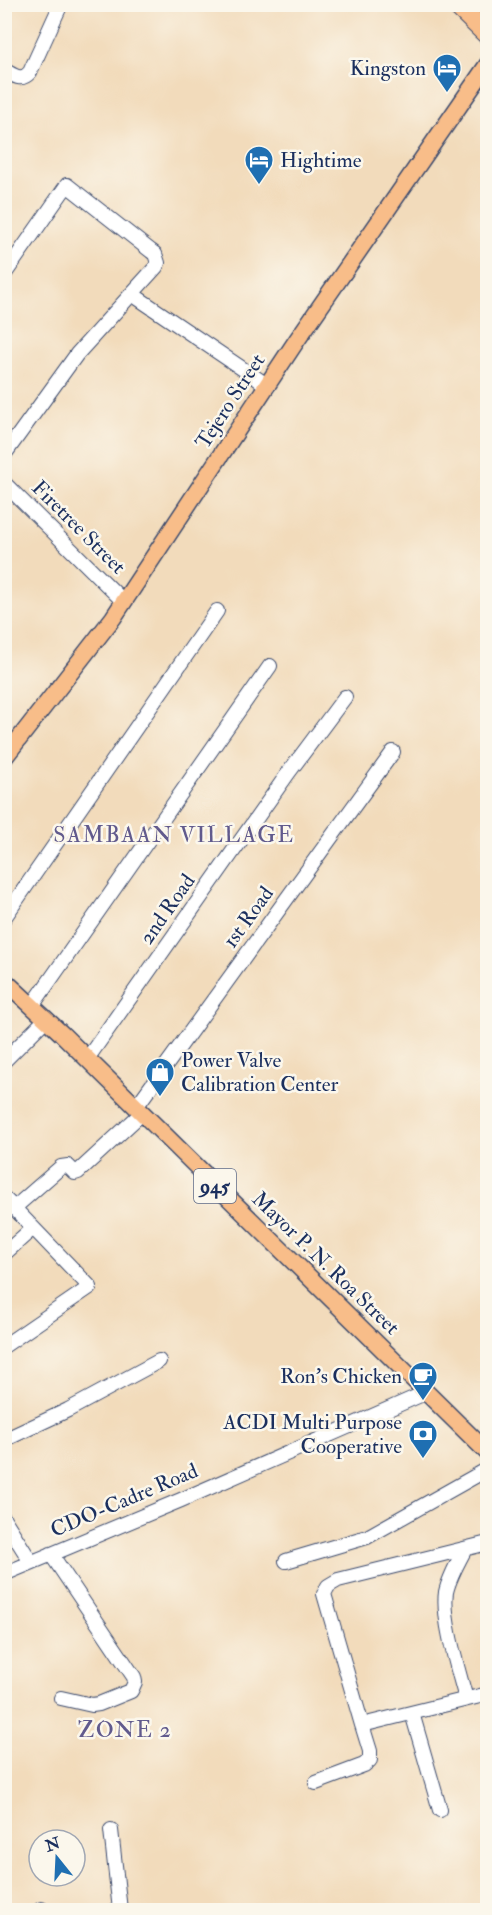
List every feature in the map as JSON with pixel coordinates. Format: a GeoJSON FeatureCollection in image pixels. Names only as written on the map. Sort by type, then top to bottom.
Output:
{"type":"FeatureCollection","features":[{"type":"Feature","properties":{"kind":"highway"},"geometry":{"type":"LineString","coordinates":[[456,4],[488,36]]}},
{"type":"Feature","properties":{"kind":"main road","name":"Tejero Street"},"geometry":{"type":"LineString","coordinates":[[4,758],[124,602],[297,340],[488,64]]}},
{"type":"Feature","properties":{"kind":"main road","name":"Mayor P. N. Roa Street"},"geometry":{"type":"LineString","coordinates":[[4,980],[488,1453]]}},
{"type":"Feature","properties":{"kind":"street"},"geometry":{"type":"LineString","coordinates":[[4,70],[21,78],[30,72],[61,4]]}},
{"type":"Feature","properties":{"kind":"street"},"geometry":{"type":"LineString","coordinates":[[4,275],[67,185],[155,254],[158,263],[77,354],[4,455]]}},
{"type":"Feature","properties":{"kind":"street"},"geometry":{"type":"LineString","coordinates":[[132,294],[268,386]]}},
{"type":"Feature","properties":{"kind":"street","name":"Firetree Street"},"geometry":{"type":"LineString","coordinates":[[4,483],[124,602]]}},
{"type":"Feature","properties":{"kind":"street"},"geometry":{"type":"LineString","coordinates":[[4,918],[217,610]]}},
{"type":"Feature","properties":{"kind":"street"},"geometry":{"type":"LineString","coordinates":[[32,1006],[270,666]]}},
{"type":"Feature","properties":{"kind":"street","name":"2nd Road"},"geometry":{"type":"LineString","coordinates":[[87,1059],[289,772],[345,697]]}},
{"type":"Feature","properties":{"kind":"street","name":"1st Road"},"geometry":{"type":"LineString","coordinates":[[9,1203],[61,1167],[68,1166],[75,1173],[80,1170],[139,1110],[393,752]]}},
{"type":"Feature","properties":{"kind":"street"},"geometry":{"type":"LineString","coordinates":[[4,1061],[46,1019]]}},
{"type":"Feature","properties":{"kind":"street"},"geometry":{"type":"LineString","coordinates":[[4,1346],[90,1287],[9,1203]]}},
{"type":"Feature","properties":{"kind":"street"},"geometry":{"type":"LineString","coordinates":[[4,1254],[33,1228]]}},
{"type":"Feature","properties":{"kind":"street"},"geometry":{"type":"LineString","coordinates":[[4,1440],[68,1410],[159,1361]]}},
{"type":"Feature","properties":{"kind":"street","name":"CDO-Cadre Road"},"geometry":{"type":"LineString","coordinates":[[4,1574],[181,1500],[425,1393]]}},
{"type":"Feature","properties":{"kind":"street"},"geometry":{"type":"LineString","coordinates":[[286,1561],[367,1537],[488,1469]]}},
{"type":"Feature","properties":{"kind":"street"},"geometry":{"type":"LineString","coordinates":[[4,1519],[31,1562]]}},
{"type":"Feature","properties":{"kind":"street"},"geometry":{"type":"LineString","coordinates":[[316,1783],[364,1765],[370,1760],[370,1751],[324,1599],[325,1590],[338,1580],[488,1543]]}},
{"type":"Feature","properties":{"kind":"street"},"geometry":{"type":"LineString","coordinates":[[465,1549],[447,1590],[446,1600],[453,1648],[466,1699]]}},
{"type":"Feature","properties":{"kind":"street"},"geometry":{"type":"LineString","coordinates":[[51,1554],[134,1677],[135,1682],[130,1691],[99,1704],[86,1705],[61,1698]]}},
{"type":"Feature","properties":{"kind":"street"},"geometry":{"type":"LineString","coordinates":[[362,1725],[488,1694]]}},
{"type":"Feature","properties":{"kind":"street"},"geometry":{"type":"LineString","coordinates":[[412,1713],[440,1810]]}},
{"type":"Feature","properties":{"kind":"street"},"geometry":{"type":"LineString","coordinates":[[111,1830],[120,1911]]}},
{"type":"Feature","properties":{"kind":"place","name":"Kingston"},"geometry":{"type":"Point","coordinates":[447,94]}},
{"type":"Feature","properties":{"kind":"place","name":"Hightime"},"geometry":{"type":"Point","coordinates":[259,186]}},
{"type":"Feature","properties":{"kind":"place","name":"Power Valve Calibration Center"},"geometry":{"type":"Point","coordinates":[160,1098]}},
{"type":"Feature","properties":{"kind":"place","name":"Ron’s Chicken"},"geometry":{"type":"Point","coordinates":[423,1402]}},
{"type":"Feature","properties":{"kind":"place","name":"ACDI Multi Purpose Cooperative"},"geometry":{"type":"Point","coordinates":[423,1460]}},
{"type":"Feature","properties":{"kind":"district","name":"SAMBAAN VILLAGE"},"geometry":{"type":"Point","coordinates":[174,834]}},
{"type":"Feature","properties":{"kind":"district","name":"ZONE 2"},"geometry":{"type":"Point","coordinates":[125,1729]}}]}
